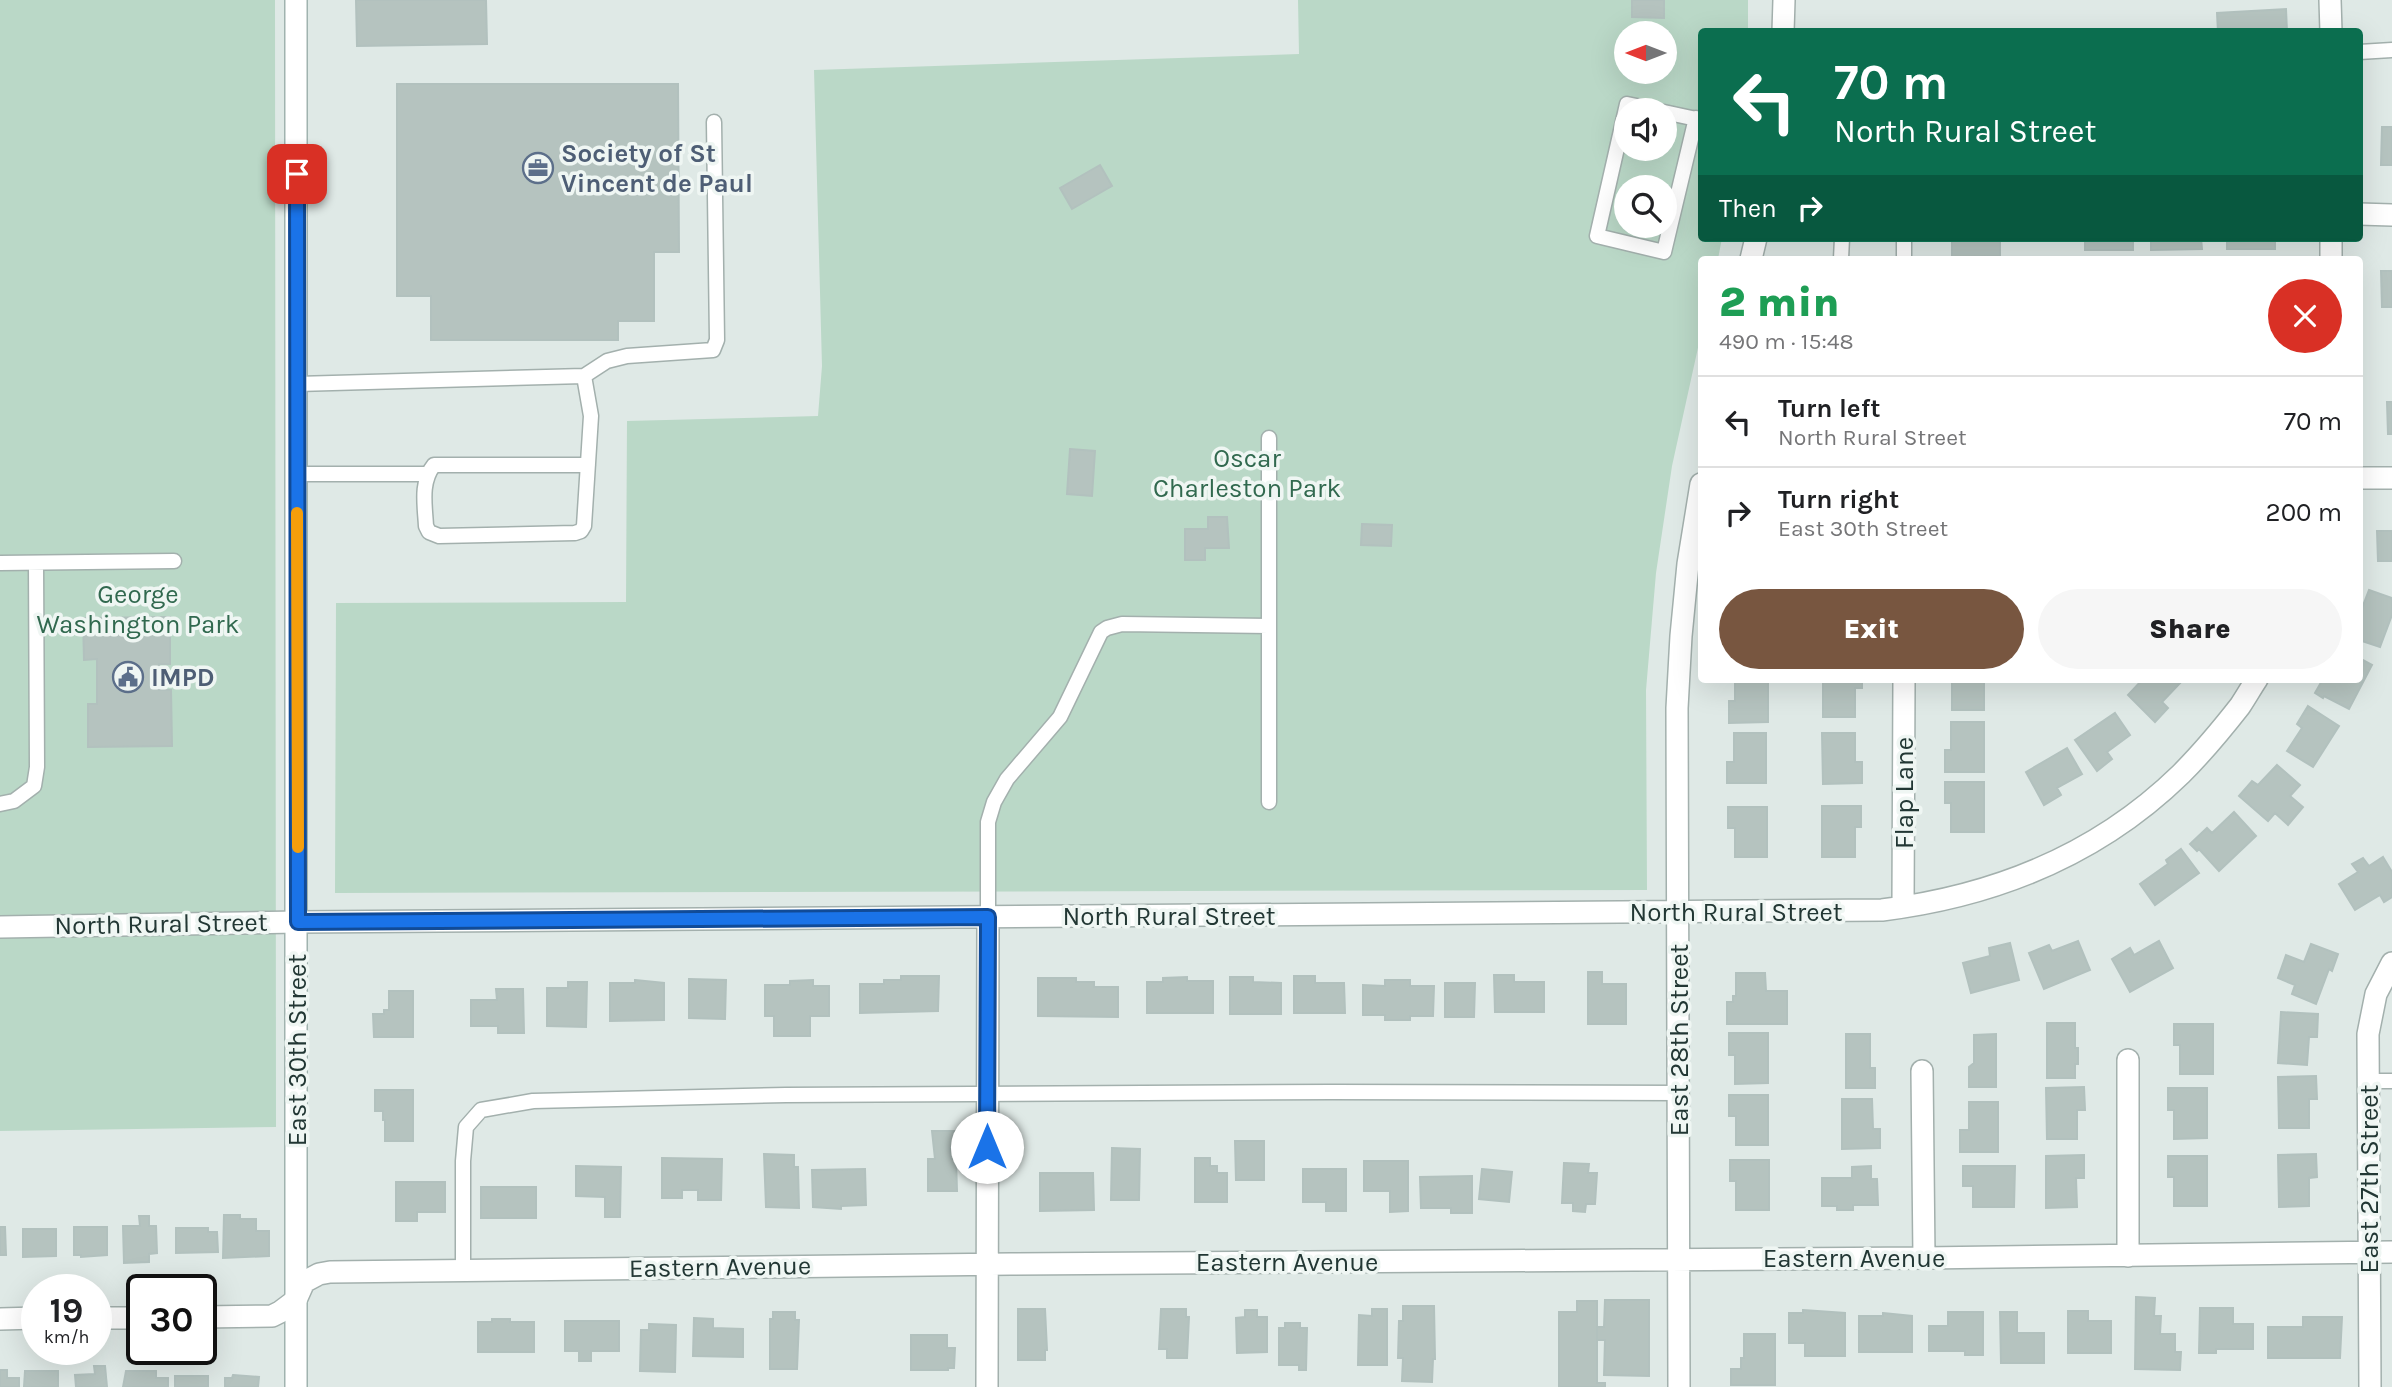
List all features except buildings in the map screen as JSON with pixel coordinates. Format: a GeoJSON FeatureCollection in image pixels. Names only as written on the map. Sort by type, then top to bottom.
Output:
{"type":"FeatureCollection","features":[{"type":"Feature","properties":{"kind":"street","name":"East 30th Street"},"geometry":{"type":"LineString","coordinates":[[296,0],[296,1387]]}},
{"type":"Feature","properties":{"kind":"street"},"geometry":{"type":"LineString","coordinates":[[1783,28],[1784,0]]}},
{"type":"Feature","properties":{"kind":"street"},"geometry":{"type":"LineString","coordinates":[[2330,0],[2331,28]]}},
{"type":"Feature","properties":{"kind":"street"},"geometry":{"type":"LineString","coordinates":[[2363,214],[2392,215]]}},
{"type":"Feature","properties":{"kind":"street"},"geometry":{"type":"LineString","coordinates":[[2363,478],[2392,478]]}},
{"type":"Feature","properties":{"kind":"street","name":"East 28th Street"},"geometry":{"type":"LineString","coordinates":[[1679,1387],[1677,708],[1679,656],[1698,500]]}},
{"type":"Feature","properties":{"kind":"street","name":"Flap Lane"},"geometry":{"type":"LineString","coordinates":[[1903,907],[1904,683]]}},
{"type":"Feature","properties":{"kind":"street","name":"North Rural Street"},"geometry":{"type":"LineString","coordinates":[[0,927],[298,922],[1851,911],[1903,907],[1956,898],[2016,880],[2090,843],[2141,808],[2180,775],[2228,720],[2254,683]]}},
{"type":"Feature","properties":{"kind":"street"},"geometry":{"type":"LineString","coordinates":[[987,1387],[988,917]]}},
{"type":"Feature","properties":{"kind":"street","name":"East 27th Street"},"geometry":{"type":"LineString","coordinates":[[2370,1387],[2368,1034],[2372,1006],[2389,968]]}},
{"type":"Feature","properties":{"kind":"street"},"geometry":{"type":"LineString","coordinates":[[2128,1256],[2129,1060]]}},
{"type":"Feature","properties":{"kind":"street"},"geometry":{"type":"LineString","coordinates":[[1922,1071],[1924,1258]]}},
{"type":"Feature","properties":{"kind":"street","name":"Eastern Avenue"},"geometry":{"type":"LineString","coordinates":[[217,1317],[272,1316],[296,1300],[304,1282],[330,1272],[2392,1252]]}},
{"type":"Feature","properties":{"kind":"street"},"geometry":{"type":"LineString","coordinates":[[0,1318],[21,1318]]}},
{"type":"Feature","properties":{"kind":"lane"},"geometry":{"type":"LineString","coordinates":[[2363,52],[2392,51]]}},
{"type":"Feature","properties":{"kind":"lane"},"geometry":{"type":"LineString","coordinates":[[1614,161],[1597,236],[1664,252],[1698,119],[1677,115]]}},
{"type":"Feature","properties":{"kind":"lane"},"geometry":{"type":"LineString","coordinates":[[297,384],[584,376],[607,361],[627,356],[713,350],[717,340],[714,122]]}},
{"type":"Feature","properties":{"kind":"lane"},"geometry":{"type":"LineString","coordinates":[[584,376],[591,416],[588,465],[584,526],[581,531],[439,536],[429,532],[426,526],[425,485],[427,474],[434,466],[588,465]]}},
{"type":"Feature","properties":{"kind":"lane"},"geometry":{"type":"LineString","coordinates":[[1269,438],[1269,802]]}},
{"type":"Feature","properties":{"kind":"lane"},"geometry":{"type":"LineString","coordinates":[[297,474],[427,474]]}},
{"type":"Feature","properties":{"kind":"lane"},"geometry":{"type":"LineString","coordinates":[[0,563],[174,561]]}},
{"type":"Feature","properties":{"kind":"lane"},"geometry":{"type":"LineString","coordinates":[[0,804],[13,801],[34,786],[37,767],[36,563]]}},
{"type":"Feature","properties":{"kind":"lane"},"geometry":{"type":"LineString","coordinates":[[988,917],[988,822],[994,802],[1007,779],[1060,717],[1101,632],[1122,624],[1269,626]]}},
{"type":"Feature","properties":{"kind":"lane"},"geometry":{"type":"LineString","coordinates":[[2368,1081],[2392,1081]]}},
{"type":"Feature","properties":{"kind":"lane"},"geometry":{"type":"LineString","coordinates":[[463,1270],[463,1161],[466,1127],[481,1110],[533,1101],[786,1095],[1679,1093]]}},
{"type":"Feature","properties":{"kind":"green space","name":"George Washington Park"},"geometry":{"type":"Polygon","coordinates":[[[0,0],[275,0],[276,1127],[0,1131],[0,0]]]}},
{"type":"Feature","properties":{"kind":"green space","name":"Oscar Charleston Park"},"geometry":{"type":"Polygon","coordinates":[[[1298,0],[1748,0],[1748,28],[1698,28],[1698,242],[1721,242],[1719,256],[1698,256],[1698,348],[1672,466],[1656,573],[1646,690],[1647,890],[335,893],[336,603],[626,602],[627,421],[818,416],[822,366],[814,70],[1299,54],[1298,0]]]}},
{"type":"Feature","properties":{"kind":"slow traffic"},"geometry":{"type":"LineString","coordinates":[[297,513],[298,847]]}},
{"type":"Feature","properties":{"kind":"place","name":"Society of St Vincent de Paul"},"geometry":{"type":"Point","coordinates":[538,168]}},
{"type":"Feature","properties":{"kind":"place","name":"IMPD"},"geometry":{"type":"Point","coordinates":[128,677]}},
{"type":"Feature","properties":{"kind":"route"},"geometry":{"type":"LineString","coordinates":[[297,174],[298,922],[988,917],[987,1147]]}}]}
